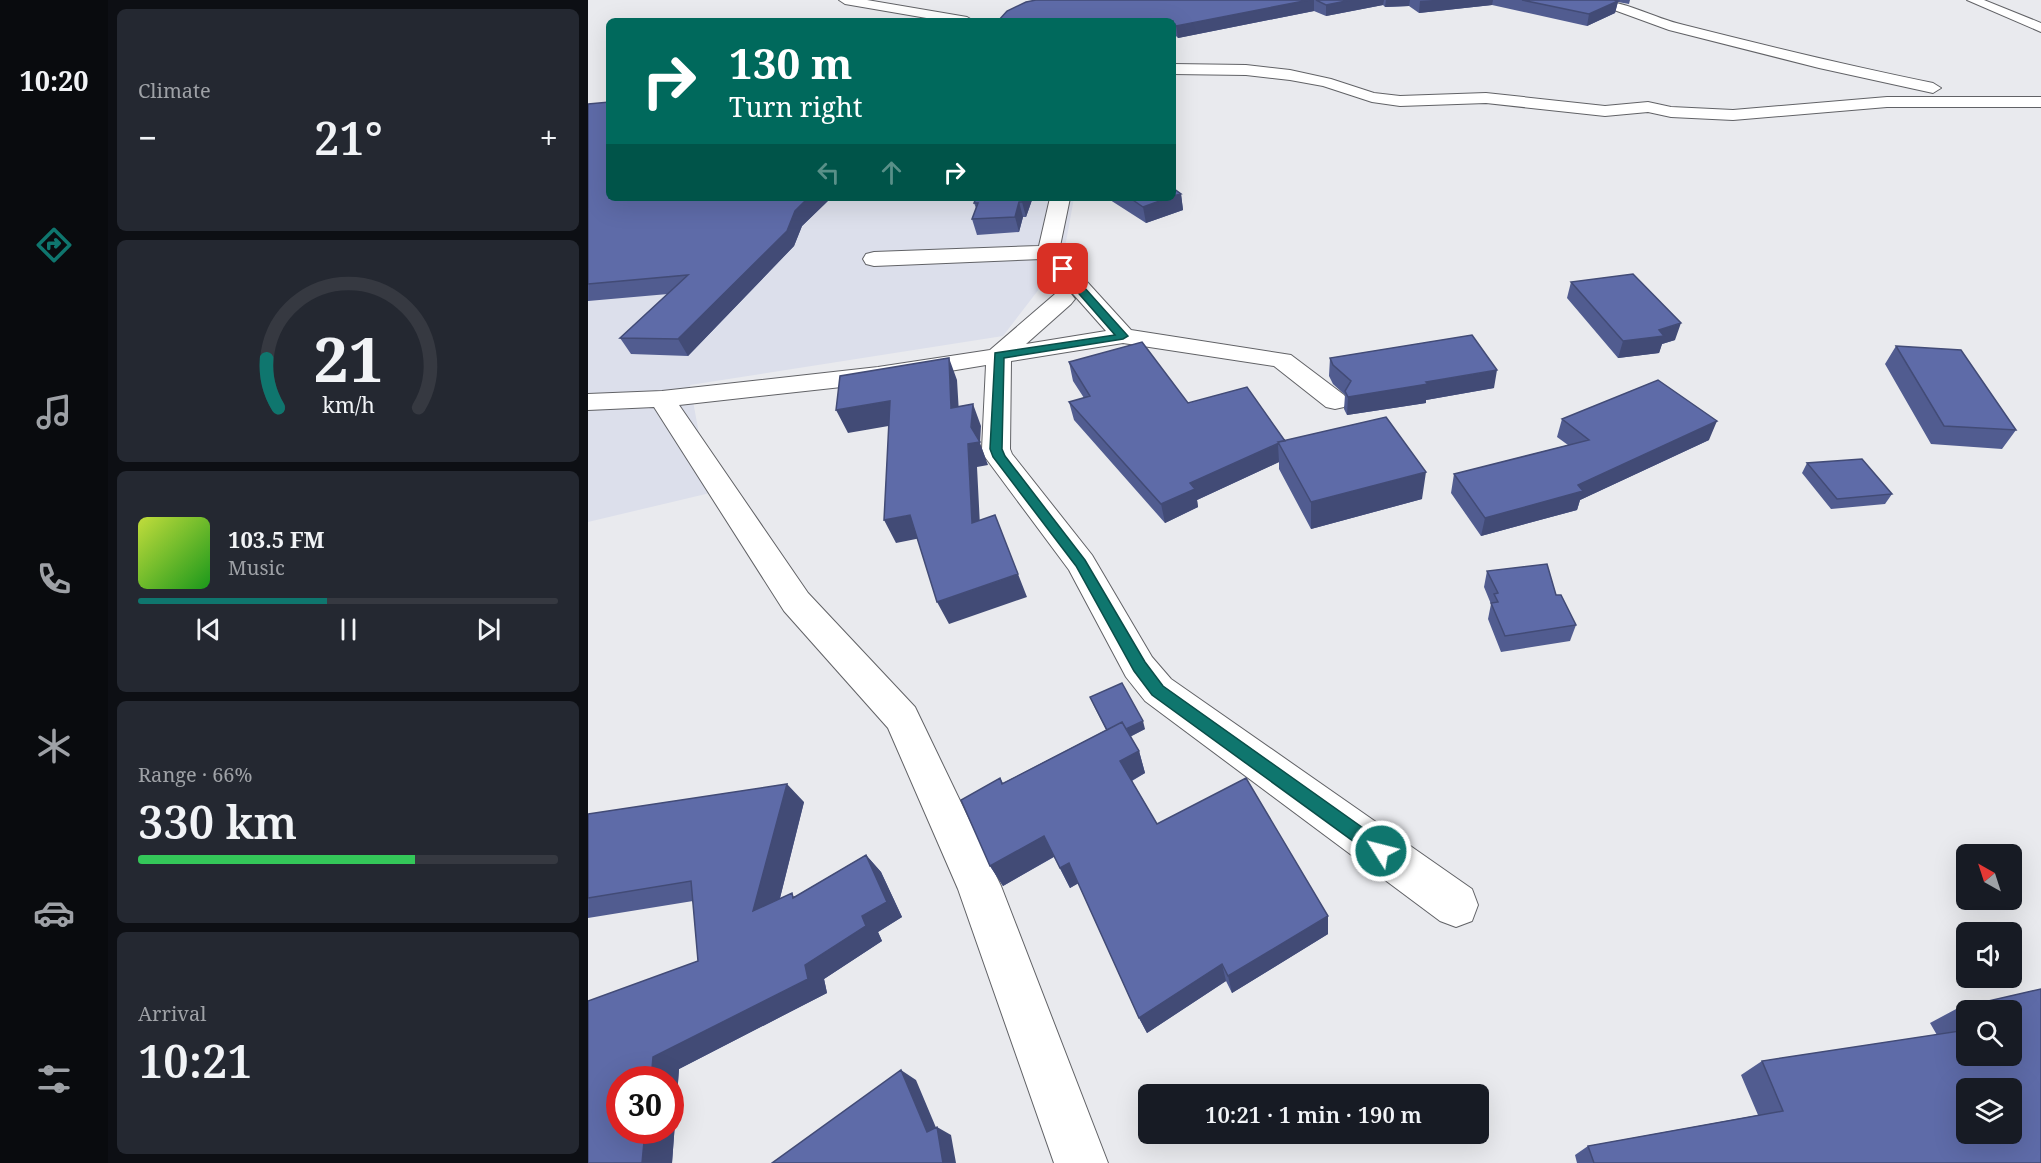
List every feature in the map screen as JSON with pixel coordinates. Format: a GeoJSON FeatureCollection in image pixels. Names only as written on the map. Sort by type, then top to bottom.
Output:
{"type":"FeatureCollection","features":[{"type":"Feature","properties":{"kind":"street"},"geometry":{"type":"LineString","coordinates":[[845,0],[950,18]]}},
{"type":"Feature","properties":{"kind":"street"},"geometry":{"type":"LineString","coordinates":[[1599,0],[1674,27],[1808,62],[1997,101]]}},
{"type":"Feature","properties":{"kind":"street"},"geometry":{"type":"LineString","coordinates":[[1973,0],[2041,28]]}},
{"type":"Feature","properties":{"kind":"street"},"geometry":{"type":"LineString","coordinates":[[1176,69],[1246,70],[1290,75],[1326,82],[1372,97],[1400,101],[1486,98],[1605,111],[1648,107],[1671,112],[1733,115],[1875,103],[2041,102]]}},
{"type":"Feature","properties":{"kind":"street"},"geometry":{"type":"LineString","coordinates":[[1047,252],[1059,201]]}},
{"type":"Feature","properties":{"kind":"street"},"geometry":{"type":"LineString","coordinates":[[874,259],[1047,252]]}},
{"type":"Feature","properties":{"kind":"street"},"geometry":{"type":"LineString","coordinates":[[1047,252],[1123,336]]}},
{"type":"Feature","properties":{"kind":"street"},"geometry":{"type":"LineString","coordinates":[[1063,300],[999,356],[996,449],[999,457],[1081,563],[1139,667],[1158,690],[1456,905]]}},
{"type":"Feature","properties":{"kind":"street"},"geometry":{"type":"LineString","coordinates":[[588,402],[662,399],[878,375],[1123,336],[1282,360],[1335,401]]}},
{"type":"Feature","properties":{"kind":"street"},"geometry":{"type":"LineString","coordinates":[[662,399],[796,602],[902,718],[979,886],[1081,1163]]}},
{"type":"Feature","properties":{"kind":"shaded area"},"geometry":{"type":"Polygon","coordinates":[[[588,117],[606,186],[606,201],[1073,201],[1063,258],[1003,336],[690,385],[710,493],[588,522],[588,117]]]}},
{"type":"Feature","properties":{"kind":"building"},"geometry":{"type":"Polygon","coordinates":[[[1036,0],[1309,0],[1176,26],[1176,18],[1001,18],[1007,11],[1036,0]]]}},
{"type":"Feature","properties":{"kind":"building"},"geometry":{"type":"Polygon","coordinates":[[[1316,0],[1351,0],[1326,5],[1316,0]]]}},
{"type":"Feature","properties":{"kind":"building"},"geometry":{"type":"Polygon","coordinates":[[[1522,0],[1614,0],[1618,1],[1589,14],[1522,0]]]}},
{"type":"Feature","properties":{"kind":"building"},"geometry":{"type":"Polygon","coordinates":[[[606,102],[606,201],[805,201],[795,211],[787,231],[678,339],[620,338],[688,275],[588,284],[588,104],[606,102]]]}},
{"type":"Feature","properties":{"kind":"building"},"geometry":{"type":"Polygon","coordinates":[[[975,201],[1022,201],[1019,202],[1015,217],[972,219],[978,203],[974,203],[975,201]]]}},
{"type":"Feature","properties":{"kind":"building"},"geometry":{"type":"Polygon","coordinates":[[[1134,201],[1160,201],[1143,207],[1134,201]]]}},
{"type":"Feature","properties":{"kind":"building"},"geometry":{"type":"Polygon","coordinates":[[[1633,274],[1681,323],[1659,330],[1664,336],[1623,341],[1571,282],[1633,274]]]}},
{"type":"Feature","properties":{"kind":"building"},"geometry":{"type":"Polygon","coordinates":[[[1472,335],[1497,370],[1348,397],[1345,391],[1351,381],[1333,365],[1330,358],[1472,335]]]}},
{"type":"Feature","properties":{"kind":"building"},"geometry":{"type":"Polygon","coordinates":[[[1142,342],[1188,403],[1247,387],[1285,441],[1278,442],[1190,483],[1195,489],[1161,504],[1069,402],[1090,396],[1069,362],[1142,342]]]}},
{"type":"Feature","properties":{"kind":"building"},"geometry":{"type":"Polygon","coordinates":[[[1896,346],[1961,350],[2016,430],[1944,426],[1896,346]]]}},
{"type":"Feature","properties":{"kind":"building"},"geometry":{"type":"Polygon","coordinates":[[[949,358],[951,408],[973,404],[971,427],[980,442],[968,444],[972,523],[995,515],[1018,574],[937,602],[910,515],[884,520],[890,401],[836,410],[840,376],[949,358]]]}},
{"type":"Feature","properties":{"kind":"building"},"geometry":{"type":"Polygon","coordinates":[[[1658,380],[1717,421],[1578,485],[1583,491],[1485,518],[1454,474],[1589,440],[1562,419],[1658,380]]]}},
{"type":"Feature","properties":{"kind":"building"},"geometry":{"type":"Polygon","coordinates":[[[1386,417],[1426,472],[1311,502],[1278,442],[1386,417]]]}},
{"type":"Feature","properties":{"kind":"building"},"geometry":{"type":"Polygon","coordinates":[[[1862,459],[1892,494],[1837,499],[1807,463],[1862,459]]]}},
{"type":"Feature","properties":{"kind":"building"},"geometry":{"type":"Polygon","coordinates":[[[1547,564],[1556,595],[1561,595],[1576,625],[1505,636],[1491,603],[1498,602],[1494,594],[1498,593],[1487,571],[1547,564]]]}},
{"type":"Feature","properties":{"kind":"building"},"geometry":{"type":"Polygon","coordinates":[[[1122,683],[1143,721],[1126,729],[1122,722],[1107,730],[1090,697],[1122,683]]]}},
{"type":"Feature","properties":{"kind":"building"},"geometry":{"type":"Polygon","coordinates":[[[1122,722],[1139,751],[1120,761],[1157,824],[1246,778],[1328,916],[1228,976],[1222,964],[1139,1018],[1069,863],[1060,868],[1044,836],[990,866],[961,800],[1000,778],[1002,784],[1122,722]]]}},
{"type":"Feature","properties":{"kind":"building"},"geometry":{"type":"Polygon","coordinates":[[[787,784],[753,911],[792,893],[793,898],[866,855],[887,902],[862,916],[866,926],[805,965],[808,979],[653,1057],[652,1066],[606,1066],[606,1144],[644,1144],[642,1163],[588,1163],[588,1001],[698,961],[691,881],[588,898],[588,814],[787,784]]]}},
{"type":"Feature","properties":{"kind":"building"},"geometry":{"type":"Polygon","coordinates":[[[2041,989],[2041,1163],[1594,1163],[1588,1146],[1783,1111],[1762,1061],[1956,1032],[1956,1066],[2022,1066],[2022,1000],[1993,1000],[2041,989]]]}},
{"type":"Feature","properties":{"kind":"building"},"geometry":{"type":"Polygon","coordinates":[[[901,1070],[927,1132],[937,1127],[943,1163],[772,1163],[901,1070]]]}},
{"type":"Feature","properties":{"kind":"route"},"geometry":{"type":"LineString","coordinates":[[1063,269],[1123,336],[999,356],[996,449],[999,457],[1081,563],[1139,667],[1158,690],[1381,851]]}}]}
